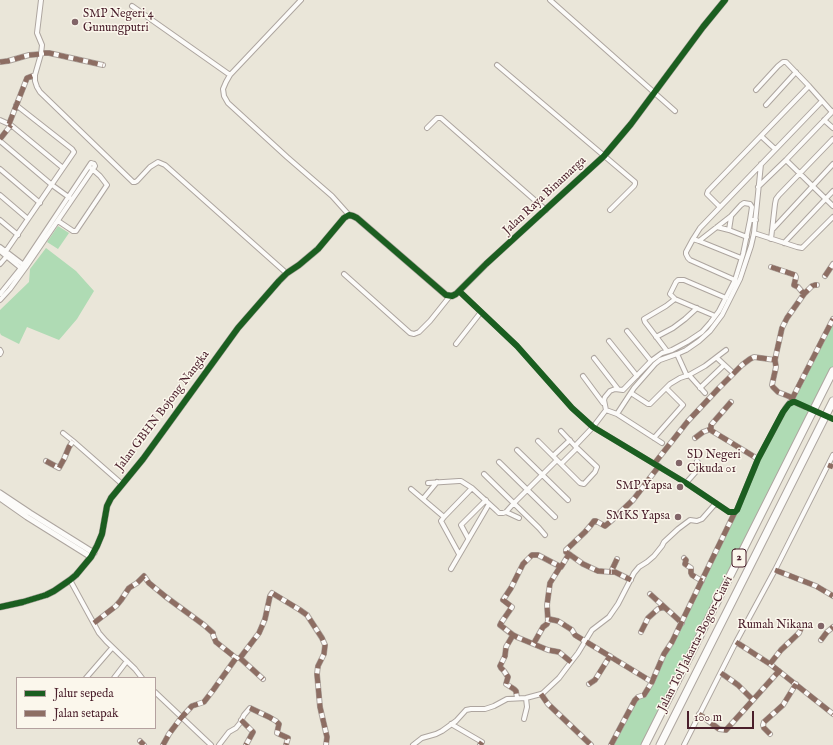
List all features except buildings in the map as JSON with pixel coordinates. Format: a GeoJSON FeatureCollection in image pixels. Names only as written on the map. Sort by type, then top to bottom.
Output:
{"type":"FeatureCollection","features":[{"type":"Feature","properties":{"kind":"highway","name":"Jalan Tol Jakarta–Bogor–Ciawi"},"geometry":{"type":"LineString","coordinates":[[645,745],[833,371]]}},
{"type":"Feature","properties":{"kind":"highway","name":"Jalan Tol Jakarta–Bogor–Ciawi"},"geometry":{"type":"LineString","coordinates":[[660,745],[833,401]]}},
{"type":"Feature","properties":{"kind":"street"},"geometry":{"type":"LineString","coordinates":[[41,0],[37,33],[42,45],[42,54],[35,75],[35,81],[40,92],[133,182],[137,181],[150,167],[158,162],[165,165],[284,271]]}},
{"type":"Feature","properties":{"kind":"street"},"geometry":{"type":"LineString","coordinates":[[301,0],[230,75],[226,82],[224,96],[228,103],[292,162],[332,196],[349,215],[357,218],[442,292],[450,296],[424,327],[419,332],[414,334],[410,333],[344,274]]}},
{"type":"Feature","properties":{"kind":"street"},"geometry":{"type":"LineString","coordinates":[[550,0],[675,111]]}},
{"type":"Feature","properties":{"kind":"street","name":"Jalan Raya Binamarga"},"geometry":{"type":"LineString","coordinates":[[450,296],[460,291],[486,264],[604,156],[631,124],[703,27],[725,0]]}},
{"type":"Feature","properties":{"kind":"street"},"geometry":{"type":"LineString","coordinates":[[132,6],[230,75]]}},
{"type":"Feature","properties":{"kind":"street"},"geometry":{"type":"LineString","coordinates":[[0,62],[29,55],[49,53],[103,65]]}},
{"type":"Feature","properties":{"kind":"street"},"geometry":{"type":"LineString","coordinates":[[756,90],[778,66],[783,62],[786,62],[832,111],[786,160],[758,187]]}},
{"type":"Feature","properties":{"kind":"street"},"geometry":{"type":"LineString","coordinates":[[497,65],[634,181],[635,184],[633,187],[610,210]]}},
{"type":"Feature","properties":{"kind":"street"},"geometry":{"type":"LineString","coordinates":[[766,105],[796,72]]}},
{"type":"Feature","properties":{"kind":"street"},"geometry":{"type":"LineString","coordinates":[[35,75],[27,78],[10,124],[0,140],[70,199]]}},
{"type":"Feature","properties":{"kind":"street"},"geometry":{"type":"LineString","coordinates":[[720,207],[707,193],[809,86]]}},
{"type":"Feature","properties":{"kind":"street"},"geometry":{"type":"LineString","coordinates":[[734,280],[688,258],[686,252],[700,228],[822,100]]}},
{"type":"Feature","properties":{"kind":"street"},"geometry":{"type":"LineString","coordinates":[[0,264],[28,219],[74,152],[16,105]]}},
{"type":"Feature","properties":{"kind":"street"},"geometry":{"type":"LineString","coordinates":[[427,128],[437,118],[441,118],[546,210]]}},
{"type":"Feature","properties":{"kind":"street"},"geometry":{"type":"LineString","coordinates":[[0,120],[10,124],[63,168]]}},
{"type":"Feature","properties":{"kind":"street"},"geometry":{"type":"LineString","coordinates":[[824,120],[833,128]]}},
{"type":"Feature","properties":{"kind":"street"},"geometry":{"type":"LineString","coordinates":[[761,136],[775,149]]}},
{"type":"Feature","properties":{"kind":"street"},"geometry":{"type":"LineString","coordinates":[[771,238],[776,199],[799,173],[833,139]]}},
{"type":"Feature","properties":{"kind":"street"},"geometry":{"type":"LineString","coordinates":[[786,160],[833,206]]}},
{"type":"Feature","properties":{"kind":"street"},"geometry":{"type":"LineString","coordinates":[[617,414],[645,374],[655,364],[692,346],[710,331],[722,314],[740,279],[754,233],[761,164]]}},
{"type":"Feature","properties":{"kind":"street"},"geometry":{"type":"LineString","coordinates":[[772,230],[833,164]]}},
{"type":"Feature","properties":{"kind":"street"},"geometry":{"type":"LineString","coordinates":[[0,300],[10,289],[23,267],[91,168],[107,185],[76,231],[73,231],[58,221]]}},
{"type":"Feature","properties":{"kind":"street"},"geometry":{"type":"LineString","coordinates":[[0,169],[40,203]]}},
{"type":"Feature","properties":{"kind":"street"},"geometry":{"type":"LineString","coordinates":[[784,243],[833,191]]}},
{"type":"Feature","properties":{"kind":"street"},"geometry":{"type":"LineString","coordinates":[[0,195],[28,219]]}},
{"type":"Feature","properties":{"kind":"street"},"geometry":{"type":"LineString","coordinates":[[0,294],[23,267],[58,221],[70,199]]}},
{"type":"Feature","properties":{"kind":"street"},"geometry":{"type":"LineString","coordinates":[[604,404],[604,398],[607,393],[613,389],[623,390],[651,361],[687,342],[702,332],[710,323],[726,298],[734,280],[747,237],[752,206],[744,203],[731,216],[699,241]]}},
{"type":"Feature","properties":{"kind":"street","name":"Jalan GBHN Bojong Nangka"},"geometry":{"type":"LineString","coordinates":[[0,607],[23,602],[54,591],[70,580],[93,555],[102,534],[109,502],[143,459],[238,328],[279,281],[318,249],[341,220],[349,215]]}},
{"type":"Feature","properties":{"kind":"street"},"geometry":{"type":"LineString","coordinates":[[729,230],[731,216]]}},
{"type":"Feature","properties":{"kind":"street"},"geometry":{"type":"LineString","coordinates":[[754,233],[802,248],[833,217]]}},
{"type":"Feature","properties":{"kind":"street"},"geometry":{"type":"LineString","coordinates":[[0,220],[18,235]]}},
{"type":"Feature","properties":{"kind":"street"},"geometry":{"type":"LineString","coordinates":[[750,220],[756,220]]}},
{"type":"Feature","properties":{"kind":"street"},"geometry":{"type":"LineString","coordinates":[[828,222],[833,223]]}},
{"type":"Feature","properties":{"kind":"street"},"geometry":{"type":"LineString","coordinates":[[717,227],[747,237]]}},
{"type":"Feature","properties":{"kind":"street"},"geometry":{"type":"LineString","coordinates":[[693,239],[741,258]]}},
{"type":"Feature","properties":{"kind":"street"},"geometry":{"type":"LineString","coordinates":[[0,247],[6,254]]}},
{"type":"Feature","properties":{"kind":"street"},"geometry":{"type":"LineString","coordinates":[[0,251],[23,267]]}},
{"type":"Feature","properties":{"kind":"street"},"geometry":{"type":"LineString","coordinates":[[825,276],[833,264]]}},
{"type":"Feature","properties":{"kind":"street"},"geometry":{"type":"LineString","coordinates":[[772,267],[795,275],[794,285],[804,294]]}},
{"type":"Feature","properties":{"kind":"street"},"geometry":{"type":"LineString","coordinates":[[715,316],[675,299],[670,294],[676,282],[680,279],[684,280],[726,298]]}},
{"type":"Feature","properties":{"kind":"street"},"geometry":{"type":"LineString","coordinates":[[793,398],[778,392],[772,385],[776,367],[775,360],[782,328],[787,318],[804,294],[812,286],[817,285]]}},
{"type":"Feature","properties":{"kind":"street"},"geometry":{"type":"LineString","coordinates":[[460,291],[517,346],[572,408],[593,427],[686,482],[726,510],[735,512]]}},
{"type":"Feature","properties":{"kind":"street"},"geometry":{"type":"LineString","coordinates":[[668,351],[645,322],[645,318],[675,299]]}},
{"type":"Feature","properties":{"kind":"street"},"geometry":{"type":"LineString","coordinates":[[656,336],[672,328],[697,308]]}},
{"type":"Feature","properties":{"kind":"street"},"geometry":{"type":"LineString","coordinates":[[456,344],[481,312]]}},
{"type":"Feature","properties":{"kind":"street"},"geometry":{"type":"LineString","coordinates":[[611,745],[635,700],[644,695],[652,682],[664,654],[682,623],[736,510],[758,459],[783,412],[793,398],[833,319]]}},
{"type":"Feature","properties":{"kind":"street"},"geometry":{"type":"LineString","coordinates":[[627,331],[651,361]]}},
{"type":"Feature","properties":{"kind":"street"},"geometry":{"type":"LineString","coordinates":[[609,341],[637,376]]}},
{"type":"Feature","properties":{"kind":"street"},"geometry":{"type":"LineString","coordinates":[[0,350],[0,354]]}},
{"type":"Feature","properties":{"kind":"street"},"geometry":{"type":"LineString","coordinates":[[631,393],[650,404],[670,384],[705,366],[726,350]]}},
{"type":"Feature","properties":{"kind":"street"},"geometry":{"type":"LineString","coordinates":[[677,354],[688,376],[705,394]]}},
{"type":"Feature","properties":{"kind":"street"},"geometry":{"type":"LineString","coordinates":[[654,464],[688,421],[750,358],[754,357],[775,360]]}},
{"type":"Feature","properties":{"kind":"street"},"geometry":{"type":"LineString","coordinates":[[594,358],[618,389]]}},
{"type":"Feature","properties":{"kind":"street"},"geometry":{"type":"LineString","coordinates":[[717,358],[731,371]]}},
{"type":"Feature","properties":{"kind":"street"},"geometry":{"type":"LineString","coordinates":[[700,388],[724,365]]}},
{"type":"Feature","properties":{"kind":"street"},"geometry":{"type":"LineString","coordinates":[[583,376],[604,404],[606,410]]}},
{"type":"Feature","properties":{"kind":"street"},"geometry":{"type":"LineString","coordinates":[[654,438],[683,405],[666,388]]}},
{"type":"Feature","properties":{"kind":"street"},"geometry":{"type":"LineString","coordinates":[[711,429],[711,425],[731,402]]}},
{"type":"Feature","properties":{"kind":"street"},"geometry":{"type":"LineString","coordinates":[[790,402],[795,402],[805,407]]}},
{"type":"Feature","properties":{"kind":"street"},"geometry":{"type":"LineString","coordinates":[[561,464],[606,410]]}},
{"type":"Feature","properties":{"kind":"street"},"geometry":{"type":"LineString","coordinates":[[606,410],[617,414],[662,443]]}},
{"type":"Feature","properties":{"kind":"street"},"geometry":{"type":"LineString","coordinates":[[711,429],[758,459]]}},
{"type":"Feature","properties":{"kind":"street"},"geometry":{"type":"LineString","coordinates":[[695,438],[703,432],[711,429]]}},
{"type":"Feature","properties":{"kind":"street"},"geometry":{"type":"LineString","coordinates":[[538,440],[581,484],[585,484],[595,472],[597,467],[561,431]]}},
{"type":"Feature","properties":{"kind":"street"},"geometry":{"type":"LineString","coordinates":[[62,433],[122,484]]}},
{"type":"Feature","properties":{"kind":"street"},"geometry":{"type":"LineString","coordinates":[[553,456],[570,440]]}},
{"type":"Feature","properties":{"kind":"street"},"geometry":{"type":"LineString","coordinates":[[46,460],[59,468],[68,447],[73,441]]}},
{"type":"Feature","properties":{"kind":"street"},"geometry":{"type":"LineString","coordinates":[[517,450],[568,500]]}},
{"type":"Feature","properties":{"kind":"street"},"geometry":{"type":"LineString","coordinates":[[684,745],[833,455]]}},
{"type":"Feature","properties":{"kind":"street"},"geometry":{"type":"LineString","coordinates":[[506,512],[557,460]]}},
{"type":"Feature","properties":{"kind":"street"},"geometry":{"type":"LineString","coordinates":[[686,482],[701,466],[697,461]]}},
{"type":"Feature","properties":{"kind":"street"},"geometry":{"type":"LineString","coordinates":[[499,462],[555,517]]}},
{"type":"Feature","properties":{"kind":"street"},"geometry":{"type":"LineString","coordinates":[[828,465],[833,467]]}},
{"type":"Feature","properties":{"kind":"street"},"geometry":{"type":"LineString","coordinates":[[631,580],[615,572],[594,570],[566,552],[566,550],[586,532],[594,521],[600,522],[605,526],[611,521],[633,500],[659,466]]}},
{"type":"Feature","properties":{"kind":"street"},"geometry":{"type":"LineString","coordinates":[[484,474],[545,534]]}},
{"type":"Feature","properties":{"kind":"street"},"geometry":{"type":"LineString","coordinates":[[428,483],[459,481],[472,488],[499,513],[506,512],[519,518]]}},
{"type":"Feature","properties":{"kind":"street"},"geometry":{"type":"LineString","coordinates":[[423,499],[437,482]]}},
{"type":"Feature","properties":{"kind":"street"},"geometry":{"type":"LineString","coordinates":[[459,554],[442,523],[442,519],[472,488]]}},
{"type":"Feature","properties":{"kind":"street"},"geometry":{"type":"LineString","coordinates":[[411,489],[444,517]]}},
{"type":"Feature","properties":{"kind":"street"},"geometry":{"type":"LineString","coordinates":[[1,496],[27,517],[93,555]]}},
{"type":"Feature","properties":{"kind":"street"},"geometry":{"type":"LineString","coordinates":[[450,569],[487,502]]}},
{"type":"Feature","properties":{"kind":"street"},"geometry":{"type":"LineString","coordinates":[[468,538],[461,525],[487,502]]}},
{"type":"Feature","properties":{"kind":"street"},"geometry":{"type":"LineString","coordinates":[[413,745],[422,738],[436,734],[456,721],[466,710],[485,709],[507,700],[526,698],[541,694],[550,687],[578,653],[592,629],[609,617],[639,567],[654,556],[664,542],[678,529],[690,520],[697,521],[702,519],[716,503]]}},
{"type":"Feature","properties":{"kind":"street"},"geometry":{"type":"LineString","coordinates":[[560,567],[538,555],[534,554],[530,556],[523,564],[503,600],[512,607],[500,625],[513,635],[548,650],[560,652],[571,662]]}},
{"type":"Feature","properties":{"kind":"street"},"geometry":{"type":"LineString","coordinates":[[534,643],[549,619],[547,605],[550,583],[569,554]]}},
{"type":"Feature","properties":{"kind":"street"},"geometry":{"type":"LineString","coordinates":[[684,558],[686,560],[685,564],[691,568],[692,575],[702,581]]}},
{"type":"Feature","properties":{"kind":"street"},"geometry":{"type":"LineString","coordinates":[[611,572],[617,559]]}},
{"type":"Feature","properties":{"kind":"street"},"geometry":{"type":"LineString","coordinates":[[775,570],[816,586],[833,596]]}},
{"type":"Feature","properties":{"kind":"street"},"geometry":{"type":"LineString","coordinates":[[94,623],[116,606],[129,588],[144,576],[149,583],[213,633],[216,642],[263,679]]}},
{"type":"Feature","properties":{"kind":"street"},"geometry":{"type":"LineString","coordinates":[[70,580],[99,633],[141,677]]}},
{"type":"Feature","properties":{"kind":"street"},"geometry":{"type":"LineString","coordinates":[[163,745],[181,718],[192,706],[204,702],[259,633],[263,626],[271,594],[274,594],[307,615],[325,645],[317,674],[320,706],[327,737],[326,745]]}},
{"type":"Feature","properties":{"kind":"street"},"geometry":{"type":"LineString","coordinates":[[650,594],[682,623]]}},
{"type":"Feature","properties":{"kind":"street"},"geometry":{"type":"LineString","coordinates":[[642,632],[648,618],[658,609],[663,607]]}},
{"type":"Feature","properties":{"kind":"street"},"geometry":{"type":"LineString","coordinates":[[549,619],[569,628],[572,630],[574,636],[585,641],[652,682]]}},
{"type":"Feature","properties":{"kind":"street"},"geometry":{"type":"LineString","coordinates":[[770,664],[781,650],[799,633],[802,626]]}},
{"type":"Feature","properties":{"kind":"street"},"geometry":{"type":"LineString","coordinates":[[821,640],[833,627]]}},
{"type":"Feature","properties":{"kind":"street"},"geometry":{"type":"LineString","coordinates":[[513,635],[506,647],[506,656],[500,666],[508,677],[506,684],[516,691],[517,698]]}},
{"type":"Feature","properties":{"kind":"street"},"geometry":{"type":"LineString","coordinates":[[736,642],[770,664],[833,714]]}},
{"type":"Feature","properties":{"kind":"street"},"geometry":{"type":"LineString","coordinates":[[87,677],[112,648]]}},
{"type":"Feature","properties":{"kind":"street"},"geometry":{"type":"LineString","coordinates":[[589,684],[595,680],[610,656]]}},
{"type":"Feature","properties":{"kind":"street"},"geometry":{"type":"LineString","coordinates":[[115,677],[127,661]]}},
{"type":"Feature","properties":{"kind":"street"},"geometry":{"type":"LineString","coordinates":[[699,714],[719,729],[726,730],[752,699],[779,671]]}},
{"type":"Feature","properties":{"kind":"street"},"geometry":{"type":"LineString","coordinates":[[720,673],[738,685],[752,699]]}},
{"type":"Feature","properties":{"kind":"street"},"geometry":{"type":"LineString","coordinates":[[770,734],[764,728],[764,722],[783,704],[796,684]]}},
{"type":"Feature","properties":{"kind":"street"},"geometry":{"type":"LineString","coordinates":[[156,693],[211,745]]}},
{"type":"Feature","properties":{"kind":"street"},"geometry":{"type":"LineString","coordinates":[[541,694],[548,704],[591,745]]}},
{"type":"Feature","properties":{"kind":"street"},"geometry":{"type":"LineString","coordinates":[[524,719],[527,707],[526,698]]}},
{"type":"Feature","properties":{"kind":"street"},"geometry":{"type":"LineString","coordinates":[[219,745],[229,732],[236,728],[250,708],[269,717],[279,724],[277,733],[288,738],[286,745]]}},
{"type":"Feature","properties":{"kind":"street"},"geometry":{"type":"LineString","coordinates":[[241,720],[253,732],[246,745]]}},
{"type":"Feature","properties":{"kind":"street"},"geometry":{"type":"LineString","coordinates":[[451,724],[482,742],[480,745]]}},
{"type":"Feature","properties":{"kind":"street"},"geometry":{"type":"LineString","coordinates":[[140,741],[144,745]]}},
{"type":"Feature","properties":{"kind":"green space"},"geometry":{"type":"Polygon","coordinates":[[[58,226],[69,233],[58,249],[47,242],[58,226]]]}},
{"type":"Feature","properties":{"kind":"green space"},"geometry":{"type":"Polygon","coordinates":[[[46,248],[76,271],[94,291],[77,319],[59,340],[27,327],[19,344],[1,335],[0,310],[29,282],[30,269],[46,248]]]}},
{"type":"Feature","properties":{"kind":"green space"},"geometry":{"type":"Polygon","coordinates":[[[833,320],[833,371],[645,745],[611,745],[635,700],[644,695],[735,512],[753,470],[833,320]]]}},
{"type":"Feature","properties":{"kind":"tunnel"},"geometry":{"type":"LineString","coordinates":[[805,407],[833,419]]}},
{"type":"Feature","properties":{"kind":"marked path"},"geometry":{"type":"LineString","coordinates":[[0,62],[29,55],[49,53],[103,65]]}},
{"type":"Feature","properties":{"kind":"marked path"},"geometry":{"type":"LineString","coordinates":[[9,124],[27,78],[35,75]]}},
{"type":"Feature","properties":{"kind":"marked path"},"geometry":{"type":"LineString","coordinates":[[0,139],[11,125]]}},
{"type":"Feature","properties":{"kind":"marked path"},"geometry":{"type":"LineString","coordinates":[[825,276],[833,264]]}},
{"type":"Feature","properties":{"kind":"marked path"},"geometry":{"type":"LineString","coordinates":[[771,267],[795,275],[794,285],[804,294]]}},
{"type":"Feature","properties":{"kind":"marked path"},"geometry":{"type":"LineString","coordinates":[[793,398],[778,392],[772,385],[776,367],[776,355],[782,328],[787,318],[804,294],[812,286],[817,285]]}},
{"type":"Feature","properties":{"kind":"marked path"},"geometry":{"type":"LineString","coordinates":[[791,401],[833,319]]}},
{"type":"Feature","properties":{"kind":"marked path"},"geometry":{"type":"LineString","coordinates":[[654,464],[688,421],[742,365],[754,357],[775,360]]}},
{"type":"Feature","properties":{"kind":"marked path"},"geometry":{"type":"LineString","coordinates":[[731,402],[711,425],[711,429],[758,459]]}},
{"type":"Feature","properties":{"kind":"marked path"},"geometry":{"type":"LineString","coordinates":[[695,438],[703,432],[711,429]]}},
{"type":"Feature","properties":{"kind":"marked path"},"geometry":{"type":"LineString","coordinates":[[46,461],[59,468],[73,441]]}},
{"type":"Feature","properties":{"kind":"marked path"},"geometry":{"type":"LineString","coordinates":[[828,465],[833,467]]}},
{"type":"Feature","properties":{"kind":"marked path"},"geometry":{"type":"LineString","coordinates":[[571,662],[559,652],[548,650],[519,638],[500,625],[512,607],[503,600],[523,564],[532,555],[538,555],[561,567],[569,554],[566,550],[594,521],[605,526],[611,521],[633,500],[659,466]]}},
{"type":"Feature","properties":{"kind":"marked path"},"geometry":{"type":"LineString","coordinates":[[549,619],[558,621],[572,630],[575,635],[652,682],[664,654],[672,642],[735,512]]}},
{"type":"Feature","properties":{"kind":"marked path"},"geometry":{"type":"LineString","coordinates":[[569,554],[583,564],[598,571],[611,572]]}},
{"type":"Feature","properties":{"kind":"marked path"},"geometry":{"type":"LineString","coordinates":[[684,558],[686,560],[685,564],[691,568],[692,575],[702,581]]}},
{"type":"Feature","properties":{"kind":"marked path"},"geometry":{"type":"LineString","coordinates":[[617,559],[611,572],[615,572],[631,580]]}},
{"type":"Feature","properties":{"kind":"marked path"},"geometry":{"type":"LineString","coordinates":[[534,643],[543,627],[547,624],[547,605],[550,583],[560,567]]}},
{"type":"Feature","properties":{"kind":"marked path"},"geometry":{"type":"LineString","coordinates":[[775,570],[816,586],[833,596]]}},
{"type":"Feature","properties":{"kind":"marked path"},"geometry":{"type":"LineString","coordinates":[[94,623],[116,606],[129,588],[144,576],[149,583],[213,633],[216,642],[236,658]]}},
{"type":"Feature","properties":{"kind":"marked path"},"geometry":{"type":"LineString","coordinates":[[163,745],[181,718],[192,706],[204,702],[236,658],[240,658],[259,633],[265,619],[272,593],[307,615],[325,645],[324,654],[318,666],[317,674],[320,707],[327,737],[326,745]]}},
{"type":"Feature","properties":{"kind":"marked path"},"geometry":{"type":"LineString","coordinates":[[650,594],[682,623]]}},
{"type":"Feature","properties":{"kind":"marked path"},"geometry":{"type":"LineString","coordinates":[[641,632],[648,618],[658,609],[663,607]]}},
{"type":"Feature","properties":{"kind":"marked path"},"geometry":{"type":"LineString","coordinates":[[770,664],[781,650],[799,633],[802,626]]}},
{"type":"Feature","properties":{"kind":"marked path"},"geometry":{"type":"LineString","coordinates":[[821,640],[833,627]]}},
{"type":"Feature","properties":{"kind":"marked path"},"geometry":{"type":"LineString","coordinates":[[513,635],[506,647],[505,656],[500,666],[508,677],[506,684],[516,691],[517,698]]}},
{"type":"Feature","properties":{"kind":"marked path"},"geometry":{"type":"LineString","coordinates":[[736,642],[770,664],[833,714]]}},
{"type":"Feature","properties":{"kind":"marked path"},"geometry":{"type":"LineString","coordinates":[[589,684],[595,680],[610,656]]}},
{"type":"Feature","properties":{"kind":"marked path"},"geometry":{"type":"LineString","coordinates":[[240,658],[263,679]]}},
{"type":"Feature","properties":{"kind":"marked path"},"geometry":{"type":"LineString","coordinates":[[699,714],[719,729],[726,730],[779,671]]}},
{"type":"Feature","properties":{"kind":"marked path"},"geometry":{"type":"LineString","coordinates":[[721,673],[738,685],[752,699]]}},
{"type":"Feature","properties":{"kind":"marked path"},"geometry":{"type":"LineString","coordinates":[[611,745],[635,700],[644,695],[652,682]]}},
{"type":"Feature","properties":{"kind":"marked path"},"geometry":{"type":"LineString","coordinates":[[770,734],[764,728],[764,722],[783,705],[796,684]]}},
{"type":"Feature","properties":{"kind":"marked path"},"geometry":{"type":"LineString","coordinates":[[541,694],[548,704],[591,745]]}},
{"type":"Feature","properties":{"kind":"marked path"},"geometry":{"type":"LineString","coordinates":[[250,708],[269,717],[279,724],[277,733],[288,738],[286,745]]}},
{"type":"Feature","properties":{"kind":"marked path"},"geometry":{"type":"LineString","coordinates":[[241,720],[253,732],[246,745]]}},
{"type":"Feature","properties":{"kind":"marked path"},"geometry":{"type":"LineString","coordinates":[[140,741],[144,745]]}},
{"type":"Feature","properties":{"kind":"cycle path"},"geometry":{"type":"LineString","coordinates":[[0,607],[46,595],[76,575],[91,557],[97,546],[102,534],[107,506],[111,498],[143,459],[238,328],[279,281],[318,249],[344,218],[349,215],[357,218],[446,295],[452,296],[456,294],[486,264],[604,156],[631,124],[703,27],[725,0]]}},
{"type":"Feature","properties":{"kind":"cycle path"},"geometry":{"type":"LineString","coordinates":[[459,291],[517,346],[572,408],[593,427],[686,483],[729,512],[735,512],[737,510],[758,459],[783,412],[789,404],[795,402],[833,419]]}},
{"type":"Feature","properties":{"kind":"place","name":"SMP Negeri 4 Gunungputri"},"geometry":{"type":"Point","coordinates":[75,22]}},
{"type":"Feature","properties":{"kind":"place","name":"SD Negeri Cikuda 01"},"geometry":{"type":"Point","coordinates":[679,463]}},
{"type":"Feature","properties":{"kind":"place","name":"SMP Yapsa"},"geometry":{"type":"Point","coordinates":[680,487]}},
{"type":"Feature","properties":{"kind":"place","name":"SMKS Yapsa"},"geometry":{"type":"Point","coordinates":[678,517]}},
{"type":"Feature","properties":{"kind":"place","name":"Rumah Nikana"},"geometry":{"type":"Point","coordinates":[821,626]}}]}
